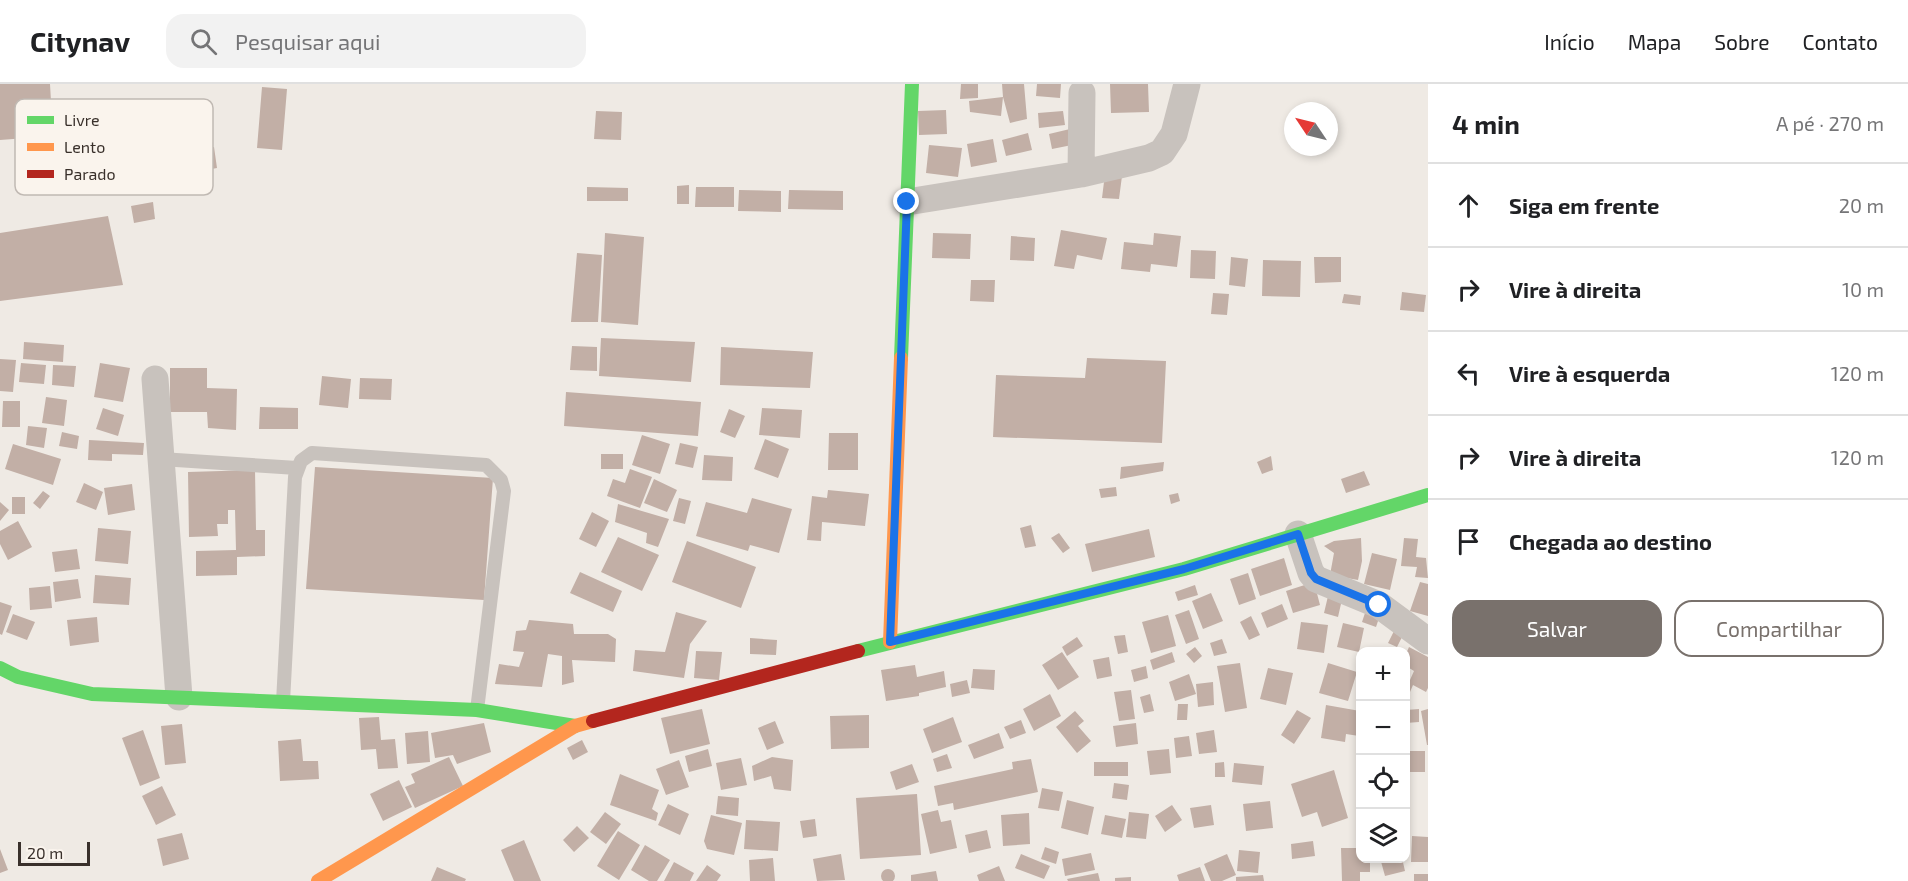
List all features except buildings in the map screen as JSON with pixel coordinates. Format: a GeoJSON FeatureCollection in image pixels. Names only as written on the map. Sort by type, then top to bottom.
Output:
{"type":"FeatureCollection","features":[{"type":"Feature","properties":{"kind":"street"},"geometry":{"type":"LineString","coordinates":[[890,642],[912,84]]}},
{"type":"Feature","properties":{"kind":"street"},"geometry":{"type":"LineString","coordinates":[[907,202],[1081,174],[1149,158],[1162,152],[1174,134],[1187,84]]}},
{"type":"Feature","properties":{"kind":"street"},"geometry":{"type":"LineString","coordinates":[[1081,174],[1082,93]]}},
{"type":"Feature","properties":{"kind":"street"},"geometry":{"type":"LineString","coordinates":[[155,379],[179,697]]}},
{"type":"Feature","properties":{"kind":"street"},"geometry":{"type":"LineString","coordinates":[[318,881],[574,726],[890,642],[1184,569],[1428,495]]}},
{"type":"Feature","properties":{"kind":"street"},"geometry":{"type":"LineString","coordinates":[[1298,534],[1311,573],[1316,579],[1379,605],[1428,641]]}},
{"type":"Feature","properties":{"kind":"street"},"geometry":{"type":"LineString","coordinates":[[0,668],[18,677],[92,694],[477,710],[574,726]]}},
{"type":"Feature","properties":{"kind":"lane"},"geometry":{"type":"LineString","coordinates":[[283,702],[297,468],[301,461],[312,453],[486,465],[501,480],[504,491],[477,710]]}},
{"type":"Feature","properties":{"kind":"lane"},"geometry":{"type":"LineString","coordinates":[[161,459],[297,468]]}},
{"type":"Feature","properties":{"kind":"traffic: fast"},"geometry":{"type":"LineString","coordinates":[[901,358],[912,84]]}},
{"type":"Feature","properties":{"kind":"traffic: fast"},"geometry":{"type":"LineString","coordinates":[[858,651],[1184,569],[1428,495]]}},
{"type":"Feature","properties":{"kind":"traffic: fast"},"geometry":{"type":"LineString","coordinates":[[0,668],[18,677],[92,694],[477,710],[575,726]]}},
{"type":"Feature","properties":{"kind":"traffic: slow"},"geometry":{"type":"LineString","coordinates":[[890,642],[901,358]]}},
{"type":"Feature","properties":{"kind":"traffic: slow"},"geometry":{"type":"LineString","coordinates":[[318,881],[575,726],[593,721]]}},
{"type":"Feature","properties":{"kind":"traffic: jam"},"geometry":{"type":"LineString","coordinates":[[593,721],[858,651]]}},
{"type":"Feature","properties":{"kind":"route"},"geometry":{"type":"LineString","coordinates":[[907,202],[890,642],[1184,569],[1298,534],[1311,573],[1316,579],[1379,605]]}}]}
